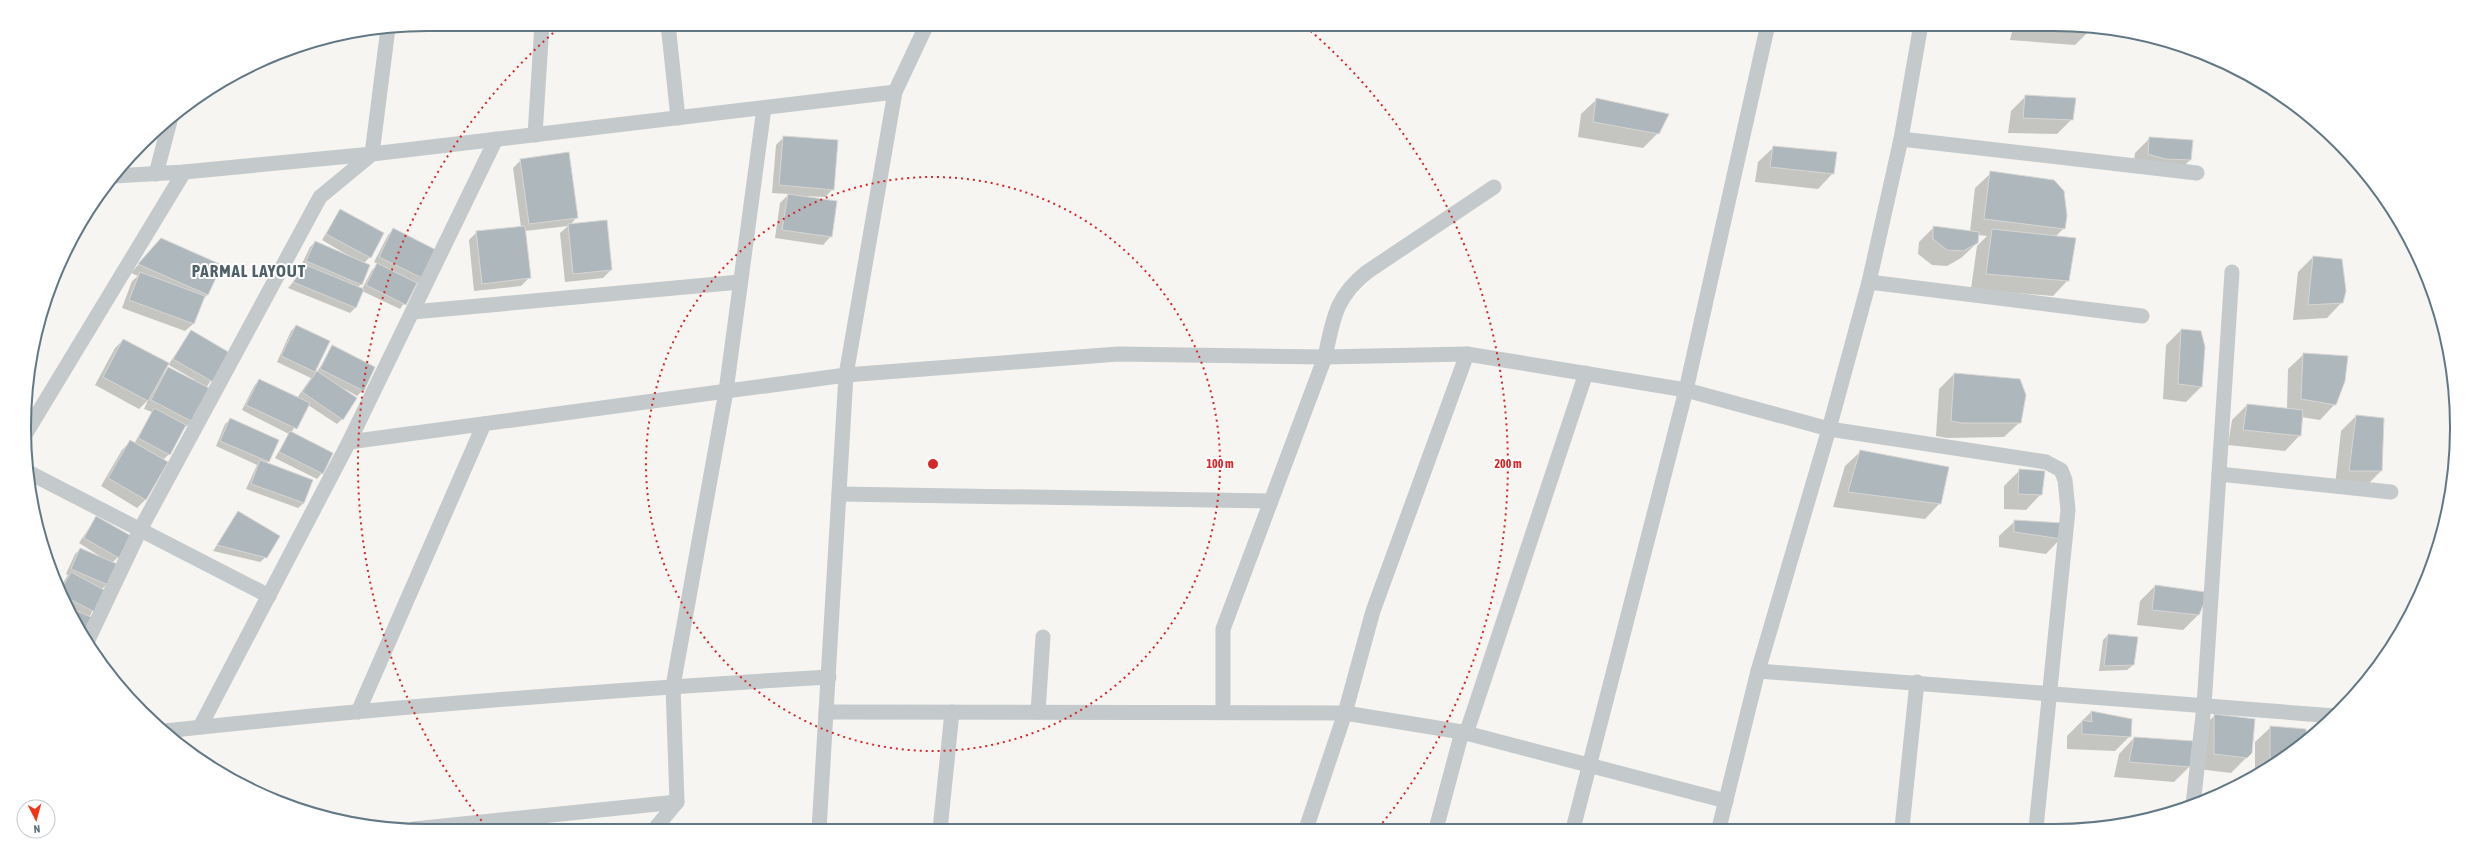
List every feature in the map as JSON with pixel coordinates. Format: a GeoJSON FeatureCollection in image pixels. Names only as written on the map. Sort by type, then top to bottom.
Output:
{"type":"FeatureCollection","features":[{"type":"Feature","properties":{"kind":"street"},"geometry":{"type":"LineString","coordinates":[[535,135],[542,31]]}},
{"type":"Feature","properties":{"kind":"street"},"geometry":{"type":"LineString","coordinates":[[669,31],[678,118]]}},
{"type":"Feature","properties":{"kind":"street"},"geometry":{"type":"LineString","coordinates":[[819,824],[846,375],[895,92],[924,31]]}},
{"type":"Feature","properties":{"kind":"street"},"geometry":{"type":"LineString","coordinates":[[1574,824],[1591,767],[1686,390],[1766,31]]}},
{"type":"Feature","properties":{"kind":"street"},"geometry":{"type":"LineString","coordinates":[[1720,824],[1758,671],[1830,429],[1869,282],[1901,139],[1920,31]]}},
{"type":"Feature","properties":{"kind":"street"},"geometry":{"type":"LineString","coordinates":[[89,635],[140,528],[320,197],[372,154],[387,33]]}},
{"type":"Feature","properties":{"kind":"street"},"geometry":{"type":"LineString","coordinates":[[121,176],[184,172],[372,154],[895,92]]}},
{"type":"Feature","properties":{"kind":"street"},"geometry":{"type":"LineString","coordinates":[[658,824],[677,802],[674,686],[726,391],[764,108]]}},
{"type":"Feature","properties":{"kind":"street"},"geometry":{"type":"LineString","coordinates":[[156,174],[168,127]]}},
{"type":"Feature","properties":{"kind":"street"},"geometry":{"type":"LineString","coordinates":[[200,728],[349,442],[496,139]]}},
{"type":"Feature","properties":{"kind":"street"},"geometry":{"type":"LineString","coordinates":[[1901,139],[2197,173]]}},
{"type":"Feature","properties":{"kind":"street"},"geometry":{"type":"LineString","coordinates":[[31,425],[184,172]]}},
{"type":"Feature","properties":{"kind":"street"},"geometry":{"type":"LineString","coordinates":[[1223,712],[1223,629],[1325,358],[1334,313],[1342,297],[1353,283],[1494,188]]}},
{"type":"Feature","properties":{"kind":"street"},"geometry":{"type":"LineString","coordinates":[[2194,798],[2204,706],[2232,272]]}},
{"type":"Feature","properties":{"kind":"street"},"geometry":{"type":"LineString","coordinates":[[413,312],[740,282]]}},
{"type":"Feature","properties":{"kind":"street"},"geometry":{"type":"LineString","coordinates":[[1869,282],[2142,316]]}},
{"type":"Feature","properties":{"kind":"street"},"geometry":{"type":"LineString","coordinates":[[349,442],[846,375],[1118,354],[1325,358],[1467,354],[1586,373],[1605,378],[1686,390],[1830,429],[2046,462],[2061,470],[2065,480],[2068,510],[2036,824]]}},
{"type":"Feature","properties":{"kind":"street"},"geometry":{"type":"LineString","coordinates":[[1308,824],[1345,713],[1372,611],[1467,354]]}},
{"type":"Feature","properties":{"kind":"street"},"geometry":{"type":"LineString","coordinates":[[1437,824],[1464,733],[1586,373]]}},
{"type":"Feature","properties":{"kind":"street"},"geometry":{"type":"LineString","coordinates":[[358,712],[484,424]]}},
{"type":"Feature","properties":{"kind":"street"},"geometry":{"type":"LineString","coordinates":[[2219,474],[2391,492]]}},
{"type":"Feature","properties":{"kind":"street"},"geometry":{"type":"LineString","coordinates":[[34,475],[140,528],[269,596]]}},
{"type":"Feature","properties":{"kind":"street"},"geometry":{"type":"LineString","coordinates":[[839,494],[1271,501]]}},
{"type":"Feature","properties":{"kind":"street"},"geometry":{"type":"LineString","coordinates":[[1038,712],[1043,637]]}},
{"type":"Feature","properties":{"kind":"street"},"geometry":{"type":"LineString","coordinates":[[1758,671],[1917,682],[2049,694],[2326,715]]}},
{"type":"Feature","properties":{"kind":"street"},"geometry":{"type":"LineString","coordinates":[[172,730],[358,712],[674,686],[828,677]]}},
{"type":"Feature","properties":{"kind":"street"},"geometry":{"type":"LineString","coordinates":[[1902,824],[1917,682]]}},
{"type":"Feature","properties":{"kind":"street"},"geometry":{"type":"LineString","coordinates":[[826,712],[1345,713],[1464,733],[1726,801]]}},
{"type":"Feature","properties":{"kind":"street"},"geometry":{"type":"LineString","coordinates":[[941,824],[952,712]]}},
{"type":"Feature","properties":{"kind":"street"},"geometry":{"type":"LineString","coordinates":[[463,824],[677,802]]}},
{"type":"Feature","properties":{"kind":"building"},"geometry":{"type":"Polygon","coordinates":[[[2025,95],[2076,98],[2073,120],[2023,118],[2025,95]]]}},
{"type":"Feature","properties":{"kind":"building"},"geometry":{"type":"Polygon","coordinates":[[[1596,98],[1669,114],[1659,134],[1593,122],[1596,98]]]}},
{"type":"Feature","properties":{"kind":"building"},"geometry":{"type":"Polygon","coordinates":[[[783,136],[838,140],[834,190],[779,185],[783,136]]]}},
{"type":"Feature","properties":{"kind":"building"},"geometry":{"type":"Polygon","coordinates":[[[2149,137],[2193,140],[2191,160],[2165,159],[2148,154],[2149,137]]]}},
{"type":"Feature","properties":{"kind":"building"},"geometry":{"type":"Polygon","coordinates":[[[1773,146],[1837,152],[1834,174],[1770,167],[1773,146]]]}},
{"type":"Feature","properties":{"kind":"building"},"geometry":{"type":"Polygon","coordinates":[[[569,152],[578,218],[529,224],[520,159],[569,152]]]}},
{"type":"Feature","properties":{"kind":"building"},"geometry":{"type":"Polygon","coordinates":[[[1990,171],[2054,180],[2064,191],[2067,216],[2065,229],[1984,219],[1990,171]]]}},
{"type":"Feature","properties":{"kind":"building"},"geometry":{"type":"Polygon","coordinates":[[[788,194],[837,201],[832,237],[782,230],[788,194]]]}},
{"type":"Feature","properties":{"kind":"building"},"geometry":{"type":"Polygon","coordinates":[[[340,209],[384,233],[371,258],[326,234],[340,209]]]}},
{"type":"Feature","properties":{"kind":"building"},"geometry":{"type":"Polygon","coordinates":[[[607,220],[612,270],[573,274],[568,224],[607,220]]]}},
{"type":"Feature","properties":{"kind":"building"},"geometry":{"type":"Polygon","coordinates":[[[525,226],[531,278],[482,284],[476,231],[525,226]]]}},
{"type":"Feature","properties":{"kind":"building"},"geometry":{"type":"Polygon","coordinates":[[[1933,226],[1979,232],[1978,243],[1963,251],[1947,250],[1933,239],[1933,226]]]}},
{"type":"Feature","properties":{"kind":"building"},"geometry":{"type":"Polygon","coordinates":[[[393,228],[436,250],[422,278],[379,257],[393,228]]]}},
{"type":"Feature","properties":{"kind":"building"},"geometry":{"type":"Polygon","coordinates":[[[1992,229],[2076,238],[2069,281],[1986,274],[1992,229]]]}},
{"type":"Feature","properties":{"kind":"building"},"geometry":{"type":"Polygon","coordinates":[[[161,238],[222,265],[208,295],[138,264],[161,238]]]}},
{"type":"Feature","properties":{"kind":"building"},"geometry":{"type":"Polygon","coordinates":[[[315,241],[370,265],[362,285],[306,261],[315,241]]]}},
{"type":"Feature","properties":{"kind":"building"},"geometry":{"type":"Polygon","coordinates":[[[2313,256],[2342,259],[2346,291],[2343,303],[2308,305],[2313,256]]]}},
{"type":"Feature","properties":{"kind":"building"},"geometry":{"type":"Polygon","coordinates":[[[377,263],[417,283],[406,305],[366,285],[377,263]]]}},
{"type":"Feature","properties":{"kind":"building"},"geometry":{"type":"Polygon","coordinates":[[[306,265],[364,289],[356,308],[293,282],[306,265]]]}},
{"type":"Feature","properties":{"kind":"building"},"geometry":{"type":"Polygon","coordinates":[[[140,272],[205,296],[194,324],[129,300],[140,272]]]}},
{"type":"Feature","properties":{"kind":"building"},"geometry":{"type":"Polygon","coordinates":[[[296,325],[330,341],[315,372],[281,356],[296,325]]]}},
{"type":"Feature","properties":{"kind":"building"},"geometry":{"type":"Polygon","coordinates":[[[2181,329],[2201,331],[2205,347],[2202,387],[2178,384],[2181,329]]]}},
{"type":"Feature","properties":{"kind":"building"},"geometry":{"type":"Polygon","coordinates":[[[191,330],[230,353],[213,382],[173,359],[191,330]]]}},
{"type":"Feature","properties":{"kind":"building"},"geometry":{"type":"Polygon","coordinates":[[[123,339],[169,363],[148,401],[103,377],[123,339]]]}},
{"type":"Feature","properties":{"kind":"building"},"geometry":{"type":"Polygon","coordinates":[[[332,345],[375,367],[364,391],[320,369],[332,345]]]}},
{"type":"Feature","properties":{"kind":"building"},"geometry":{"type":"Polygon","coordinates":[[[2303,353],[2348,356],[2345,381],[2336,405],[2301,399],[2303,353]]]}},
{"type":"Feature","properties":{"kind":"building"},"geometry":{"type":"Polygon","coordinates":[[[168,367],[211,389],[193,422],[151,400],[168,367]]]}},
{"type":"Feature","properties":{"kind":"building"},"geometry":{"type":"Polygon","coordinates":[[[317,371],[357,398],[343,420],[302,392],[317,371]]]}},
{"type":"Feature","properties":{"kind":"building"},"geometry":{"type":"Polygon","coordinates":[[[1954,373],[2020,379],[2026,395],[2021,423],[1962,423],[1951,421],[1954,373]]]}},
{"type":"Feature","properties":{"kind":"building"},"geometry":{"type":"Polygon","coordinates":[[[259,379],[310,403],[297,429],[246,405],[259,379]]]}},
{"type":"Feature","properties":{"kind":"building"},"geometry":{"type":"Polygon","coordinates":[[[2247,404],[2303,410],[2301,436],[2243,430],[2247,404]]]}},
{"type":"Feature","properties":{"kind":"building"},"geometry":{"type":"Polygon","coordinates":[[[154,408],[186,425],[170,455],[138,438],[154,408]]]}},
{"type":"Feature","properties":{"kind":"building"},"geometry":{"type":"Polygon","coordinates":[[[2356,415],[2384,418],[2382,471],[2349,471],[2356,415]]]}},
{"type":"Feature","properties":{"kind":"building"},"geometry":{"type":"Polygon","coordinates":[[[230,418],[279,440],[269,462],[220,441],[230,418]]]}},
{"type":"Feature","properties":{"kind":"building"},"geometry":{"type":"Polygon","coordinates":[[[290,431],[333,453],[323,474],[279,452],[290,431]]]}},
{"type":"Feature","properties":{"kind":"building"},"geometry":{"type":"Polygon","coordinates":[[[130,440],[168,462],[146,500],[108,478],[130,440]]]}},
{"type":"Feature","properties":{"kind":"building"},"geometry":{"type":"Polygon","coordinates":[[[1860,450],[1949,467],[1941,504],[1848,492],[1860,450]]]}},
{"type":"Feature","properties":{"kind":"building"},"geometry":{"type":"Polygon","coordinates":[[[260,460],[313,480],[304,503],[251,484],[260,460]]]}},
{"type":"Feature","properties":{"kind":"building"},"geometry":{"type":"Polygon","coordinates":[[[2019,469],[2045,471],[2042,495],[2018,494],[2019,469]]]}},
{"type":"Feature","properties":{"kind":"building"},"geometry":{"type":"Polygon","coordinates":[[[238,511],[280,536],[267,558],[217,545],[238,511]]]}},
{"type":"Feature","properties":{"kind":"building"},"geometry":{"type":"Polygon","coordinates":[[[96,516],[131,536],[119,558],[84,538],[96,516]]]}},
{"type":"Feature","properties":{"kind":"building"},"geometry":{"type":"Polygon","coordinates":[[[2014,520],[2063,523],[2062,539],[2014,532],[2014,520]]]}},
{"type":"Feature","properties":{"kind":"building"},"geometry":{"type":"Polygon","coordinates":[[[80,548],[117,564],[108,585],[71,569],[80,548]]]}},
{"type":"Feature","properties":{"kind":"building"},"geometry":{"type":"Polygon","coordinates":[[[71,572],[106,591],[95,612],[71,600],[64,585],[71,572]]]}},
{"type":"Feature","properties":{"kind":"building"},"geometry":{"type":"Polygon","coordinates":[[[2155,585],[2205,592],[2204,603],[2199,615],[2152,610],[2155,585]]]}},
{"type":"Feature","properties":{"kind":"building"},"geometry":{"type":"Polygon","coordinates":[[[76,611],[91,617],[86,629],[76,611]]]}},
{"type":"Feature","properties":{"kind":"building"},"geometry":{"type":"Polygon","coordinates":[[[2108,634],[2138,637],[2134,665],[2104,666],[2108,634]]]}},
{"type":"Feature","properties":{"kind":"building"},"geometry":{"type":"Polygon","coordinates":[[[2091,711],[2132,719],[2131,737],[2082,734],[2082,720],[2092,722],[2091,711]]]}},
{"type":"Feature","properties":{"kind":"building"},"geometry":{"type":"Polygon","coordinates":[[[2214,714],[2255,719],[2252,753],[2247,758],[2214,754],[2214,714]]]}},
{"type":"Feature","properties":{"kind":"building"},"geometry":{"type":"Polygon","coordinates":[[[2270,726],[2306,729],[2306,733],[2270,760],[2270,726]]]}},
{"type":"Feature","properties":{"kind":"building"},"geometry":{"type":"Polygon","coordinates":[[[2134,737],[2193,741],[2190,767],[2129,762],[2134,737]]]}},
{"type":"Feature","properties":{"kind":"district","name":"PARMAL LAYOUT"},"geometry":{"type":"Point","coordinates":[249,271]}}]}
